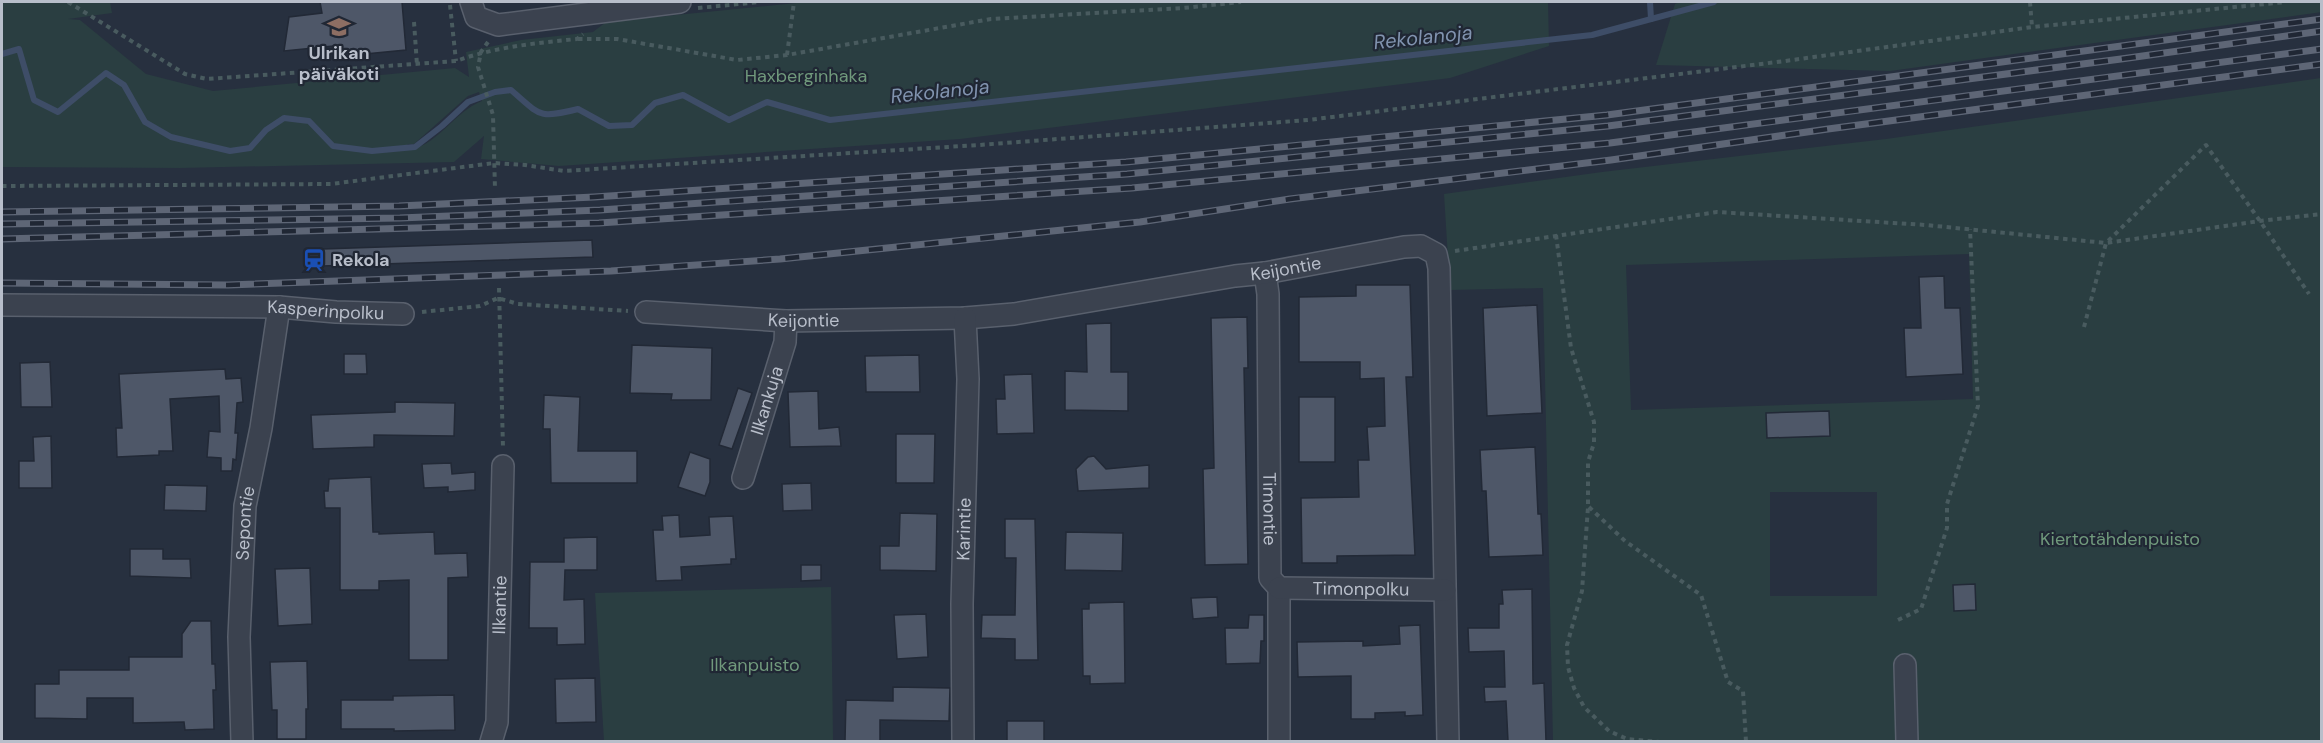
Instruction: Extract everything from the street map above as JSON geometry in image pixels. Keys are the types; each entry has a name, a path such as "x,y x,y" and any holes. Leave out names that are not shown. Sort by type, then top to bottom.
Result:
{"street":[{"path":"471,2 476,17 498,25 680,2"},
{"name":"Keijontie","path":"646,312 786,321 965,318 1014,314 1235,276 1265,273 1404,247 1420,246 1436,254"},
{"path":"1436,254 1439,268 1442,365 1448,741"},
{"name":"Timontie","path":"1265,273 1268,294 1270,578 1279,588 1279,741"},
{"name":"Kasperinpolku","path":"2,305 279,307 403,314"},
{"name":"Sepontie","path":"242,741 239,637 244,516 261,428 279,307"},
{"name":"Karintie","path":"963,741 962,604 968,379 965,318"},
{"name":"Ilkankuja","path":"743,478 785,342 786,321"},
{"name":"Ilkantie","path":"491,741 497,722 503,466"},
{"name":"Timonpolku","path":"1279,588 1445,590"},
{"path":"1905,665 1907,741"}],"path":[{"path":"68,2 185,74 207,79 456,61 449,2"},
{"path":"787,55 794,2"},
{"path":"577,39 617,39 736,60 787,55 991,20 1183,8 1241,2"},
{"path":"2030,2 2032,27"},
{"path":"2,186 331,184 494,163 564,171 979,145 1308,120 1762,64 2032,27 2286,2"},
{"path":"414,22 417,65"},
{"path":"481,52 479,75 493,115 495,189"},
{"path":"2084,327 2106,243 2206,145 2309,294"},
{"path":"1436,254 1717,212 1970,229 2106,243 2322,214"},
{"path":"1898,620 1921,609 1947,528 1947,504 1978,406 1970,229"},
{"path":"1557,235 1571,348 1594,422 1594,443 1588,462 1588,507 1582,591 1567,645 1568,667 1574,688 1584,707 1609,731 1627,739 1660,741"},
{"path":"499,288 503,466"},
{"path":"498,298 518,304 646,312"},
{"name":"Kasperinpolku","path":"403,314 480,306 498,298"},
{"path":"1588,507 1625,541 1701,595 1728,682 1743,691 1746,741"}],"green space":[{"name":"Haxberginhaka","path":"2,2 110,2 112,13 68,19 80,20 146,74 213,91 455,68 469,77 466,52 521,40 593,32 606,22 806,2 1548,2 1549,46 1450,78 960,139 559,166 481,159 484,136 454,162 180,168 2,167","holes":["479,92 482,101 462,113 435,138 414,149 403,150 408,144 414,144 468,96"]},
{"path":"1680,2 2321,2 2322,12 1890,71 1656,65 1675,4"},
{"name":"Kiertotähdenpuisto","path":"2321,78 2321,741 1553,741 1543,288 1450,290 1444,194 1602,172 1886,139","holes":["1969,254 1973,399 1631,410 1626,265","1770,492 1877,492 1877,596 1770,596"]},
{"name":"Ilkanpuisto","path":"831,587 833,741 604,741 595,593"}],"building":[{"path":"320,2 402,2 406,50 334,57 333,46 284,51 289,17 322,13"},
{"path":"592,240 593,257 322,266 322,249"},
{"path":"1944,276 1945,308 1960,308 1963,374 1906,377 1904,328 1921,328 1919,277"},
{"path":"1356,285 1410,285 1413,377 1406,377 1415,555 1337,556 1337,563 1302,563 1301,498 1359,497 1358,460 1369,460 1367,427 1385,426 1384,378 1360,379 1360,362 1299,362 1299,297 1356,296"},
{"path":"1537,305 1542,413 1487,416 1483,308"},
{"path":"1247,317 1248,368 1244,368 1248,564 1205,565 1203,469 1214,468 1211,318"},
{"path":"1111,323 1111,372 1128,372 1128,411 1065,410 1065,371 1087,372 1086,324"},
{"path":"632,345 712,348 711,400 671,400 672,394 630,393"},
{"path":"344,354 366,354 367,374 344,374"},
{"path":"919,355 920,392 866,392 865,356"},
{"path":"50,362 52,407 21,407 20,363"},
{"path":"225,369 226,379 241,378 243,402 237,403 235,433 238,433 236,460 233,459 232,471 221,471 221,458 207,457 209,431 220,432 219,396 170,399 173,451 159,451 159,455 117,457 116,428 122,428 119,374"},
{"path":"1032,374 1034,433 997,434 996,399 1005,399 1004,375"},
{"path":"738,388 752,393 732,449 719,445"},
{"path":"818,391 819,429 839,427 841,446 790,447 788,392"},
{"path":"544,395 580,397 578,451 637,451 637,483 551,483 550,429 543,429"},
{"path":"1299,397 1335,397 1335,462 1299,462"},
{"path":"395,402 455,403 454,436 374,435 374,447 313,449 311,415 395,412"},
{"path":"1829,411 1830,436 1767,438 1766,413"},
{"path":"896,434 935,434 934,483 896,483"},
{"path":"51,436 52,488 19,488 19,461 34,461 33,437"},
{"path":"1535,447 1538,514 1541,514 1543,555 1489,557 1486,491 1482,491 1480,450"},
{"path":"690,452 710,459 710,482 705,496 678,487"},
{"path":"1094,456 1106,469 1149,465 1149,488 1078,491 1076,469 1088,457"},
{"path":"451,463 452,474 475,472 475,490 448,492 448,487 424,488 422,464"},
{"path":"371,477 373,532 379,532 379,534 434,532 435,554 467,553 468,577 448,578 448,660 409,660 409,580 379,581 379,590 340,590 340,508 325,508 324,491 328,491 329,479"},
{"path":"811,483 812,510 783,511 782,484"},
{"path":"165,485 207,486 206,511 164,510"},
{"path":"900,513 937,514 936,571 880,570 880,546 899,546"},
{"path":"679,515 680,537 710,535 709,517 733,516 736,559 731,559 731,564 681,567 682,580 656,581 653,530 663,530 662,516"},
{"path":"1005,519 1035,519 1038,660 1015,660 1015,639 981,638 982,615 1015,615 1016,558 1005,558"},
{"path":"1066,532 1123,533 1122,571 1065,570"},
{"path":"597,537 597,570 565,570 564,600 584,599 585,644 557,645 557,628 529,628 530,562 564,562 564,538"},
{"path":"130,549 163,549 163,559 190,559 191,578 130,576"},
{"path":"801,565 821,565 821,580 801,581"},
{"path":"310,568 312,624 278,626 275,569"},
{"path":"1975,584 1976,610 1954,611 1953,585"},
{"path":"1532,589 1533,684 1544,683 1546,741 1508,741 1506,701 1485,702 1484,687 1505,687 1504,651 1469,652 1468,628 1499,628 1499,604 1503,604 1502,590"},
{"path":"1217,597 1218,617 1193,619 1191,598"},
{"path":"1124,602 1125,683 1090,684 1090,676 1083,676 1082,609 1089,609 1089,603"},
{"path":"926,614 928,657 897,659 894,615"},
{"path":"1249,615 1264,615 1264,641 1261,641 1260,663 1226,664 1225,628 1248,628"},
{"path":"191,621 211,621 212,664 215,664 216,690 213,690 214,729 185,730 184,722 133,723 133,698 87,698 87,719 35,718 35,684 59,684 59,670 129,670 129,657 182,657 182,634"},
{"path":"1420,625 1423,715 1405,716 1405,712 1375,713 1375,719 1351,719 1351,676 1298,677 1297,642 1363,641 1363,646 1400,644 1399,626"},
{"path":"307,661 306,739 277,739 277,710 272,710 270,662"},
{"path":"595,678 596,722 556,723 555,679"},
{"path":"893,687 950,688 949,721 880,720 880,741 845,741 846,700 893,701"},
{"path":"454,695 455,730 341,729 341,700 393,700 393,696"},
{"path":"1007,721 1044,721 1044,741 1007,741"}],"waterway":[{"path":"1650,2 1651,19"},
{"name":"Rekolanoja","path":"2,54 19,49 34,100 58,112 106,73 124,85 145,122 171,137 230,151 250,148 266,130 284,118 309,121 333,146 372,151 415,147 468,102 495,92 511,90 541,113 555,114 578,109 609,126 632,125 655,103 683,95 729,120 767,102 830,120 1592,35 1714,2"}],"railway":[{"path":"2,212 399,206 594,197 1126,162 1607,115 2322,19"},
{"path":"2,224 400,218 600,210 1127,174 1608,126 2322,31"},
{"path":"2,239 599,223 1132,188 1610,143 2322,49"},
{"path":"2,283 228,285 611,271 780,259 1140,222 1290,199 1611,160 2322,64"}],"place":[{"name":"Ulrikan päiväkoti","path":"339,27"},
{"name":"Rekola","path":"314,260"}]}
